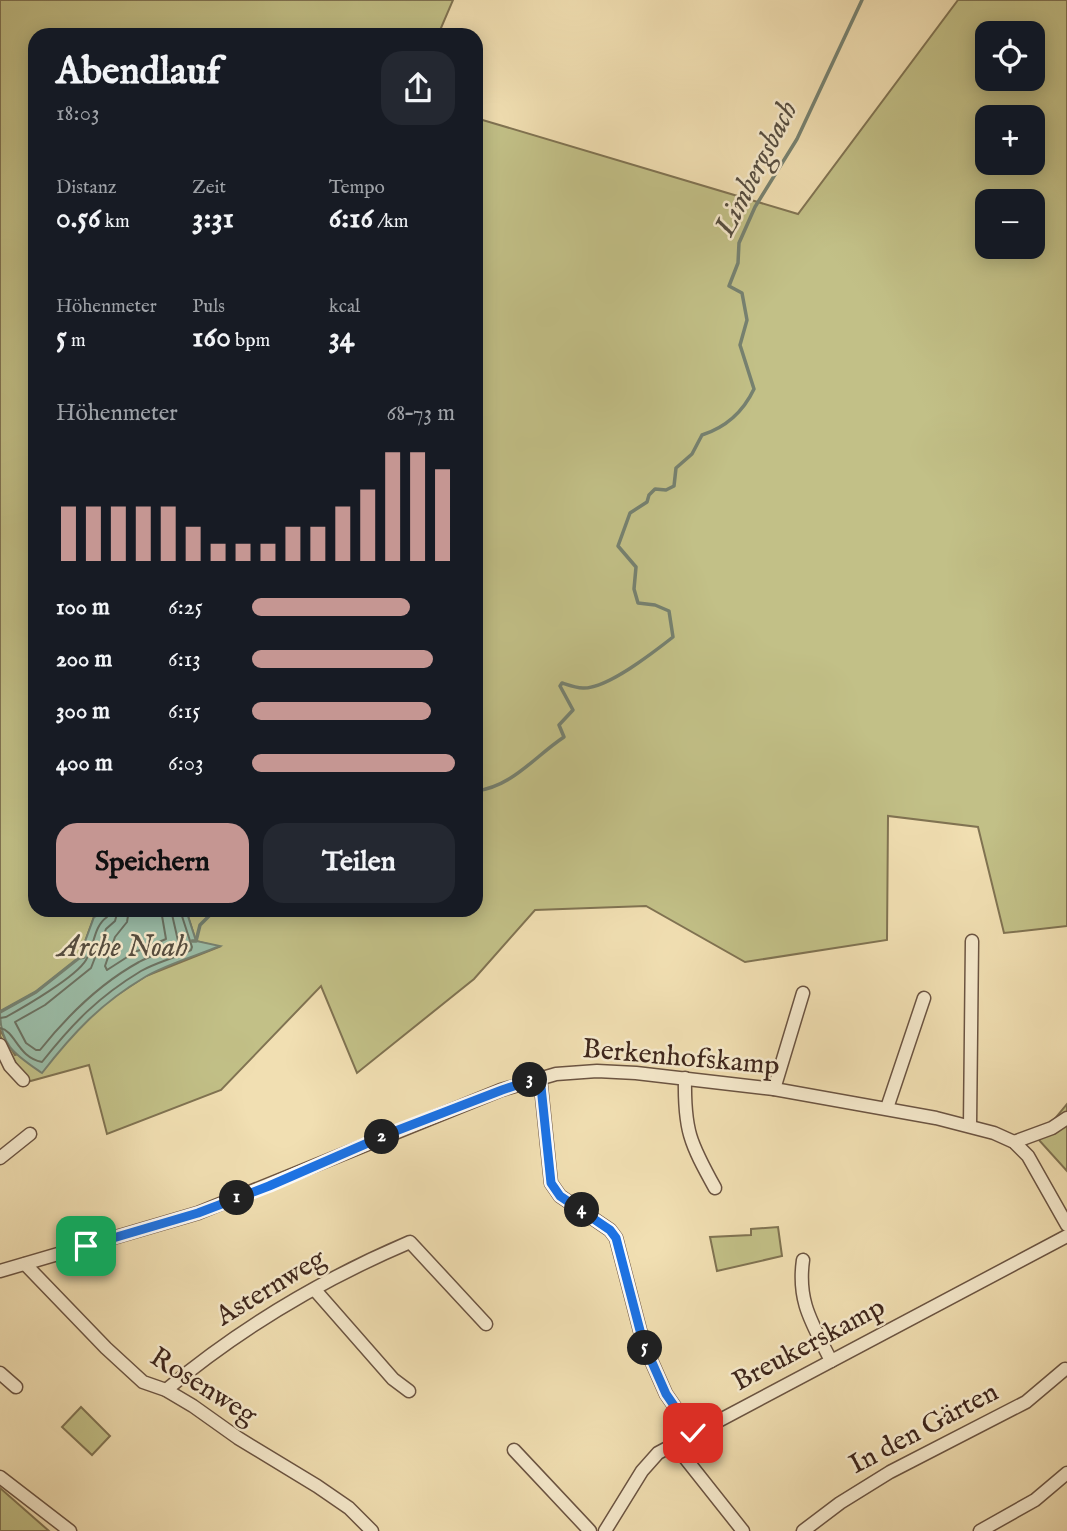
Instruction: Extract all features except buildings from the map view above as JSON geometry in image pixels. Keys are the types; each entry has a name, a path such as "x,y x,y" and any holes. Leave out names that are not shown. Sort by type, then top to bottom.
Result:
{"street":[{"path":"970,1126 972,941"},
{"path":"775,1089 803,993"},
{"path":"887,1108 924,998"},
{"path":"0,1045 10,1066 23,1080"},
{"name":"Berkenhofskamp","path":"0,1270 198,1213 269,1186 393,1132 540,1077 597,1071 775,1089 887,1108 994,1133 1014,1143 1028,1156 1067,1225"},
{"path":"540,1077 551,1183 560,1196 610,1230 616,1238 643,1342 666,1394 693,1433"},
{"path":"685,1078 684,1102 689,1137 715,1188"},
{"path":"1014,1143 1052,1128 1067,1118"},
{"path":"0,1158 30,1134"},
{"name":"Breukerskamp","path":"605,1531 642,1471 658,1453 1067,1236"},
{"name":"Asternweg","path":"166,1390 208,1355 247,1328 351,1269 410,1242 486,1324"},
{"path":"803,1260 801,1295 831,1361"},
{"name":"Rosenweg","path":"25,1264 106,1348 143,1382 166,1390 193,1406 238,1438 317,1486 349,1508 372,1531"},
{"path":"315,1290 393,1379 409,1391"},
{"name":"In den Gärten","path":"803,1531 878,1479 1026,1402 1065,1368"},
{"path":"0,1373 16,1387"},
{"path":"674,1444 743,1531"},
{"path":"514,1450 590,1531"},
{"path":"980,1531 1035,1500 1067,1473"},
{"path":"0,1477 71,1531"}],"shaded area":[{"path":"0,0 453,0 441,28 28,28 28,917 94,917 79,958 36,992 0,1012"},
{"path":"958,0 1067,0 1067,926 1004,933 978,827 888,816 887,940 745,962 646,906 535,910 474,979 357,1073 321,986 221,1090 107,1134 89,1065 27,1082 0,1036 0,1030 15,1055 71,1035 102,1005 146,976 219,947 196,941 188,917 483,917 483,120 798,214"},
{"path":"1067,1104 1067,1171 1038,1139"},
{"path":"778,1227 782,1256 717,1271 710,1237 751,1235 751,1229"},
{"path":"81,1407 110,1436 92,1455 62,1427"},
{"path":"0,1488 49,1531 0,1531"}],"water":[{"name":"Arche Noah","path":"94,917 188,917 196,941 220,946 163,968 129,987 89,1020 42,1073 11,1049 3,1033 0,1012 36,992 79,958"}],"waterway":[{"name":"Limbergsbach","path":"483,789 501,783 523,770 564,737 559,725 573,710 560,686 562,683 583,688 605,683 673,637 669,611 655,605 638,603 634,589 636,567 618,546 630,513 647,502 655,489 666,490 674,486 676,468 692,454 702,435 733,418 754,389 740,345 747,320 742,293 729,286 738,263 739,243 755,207 797,139 862,0"},
{"name":"Limbergsbach","path":"192,941 196,941 200,925 208,917"},
{"name":"Limbergsbach","path":"0,1012 36,992 79,958 84,957"}],"route":[{"path":"86,1246 198,1213 269,1186 393,1132 540,1077 551,1183 554,1190 610,1230 616,1238 643,1342 666,1394 693,1433"}]}
